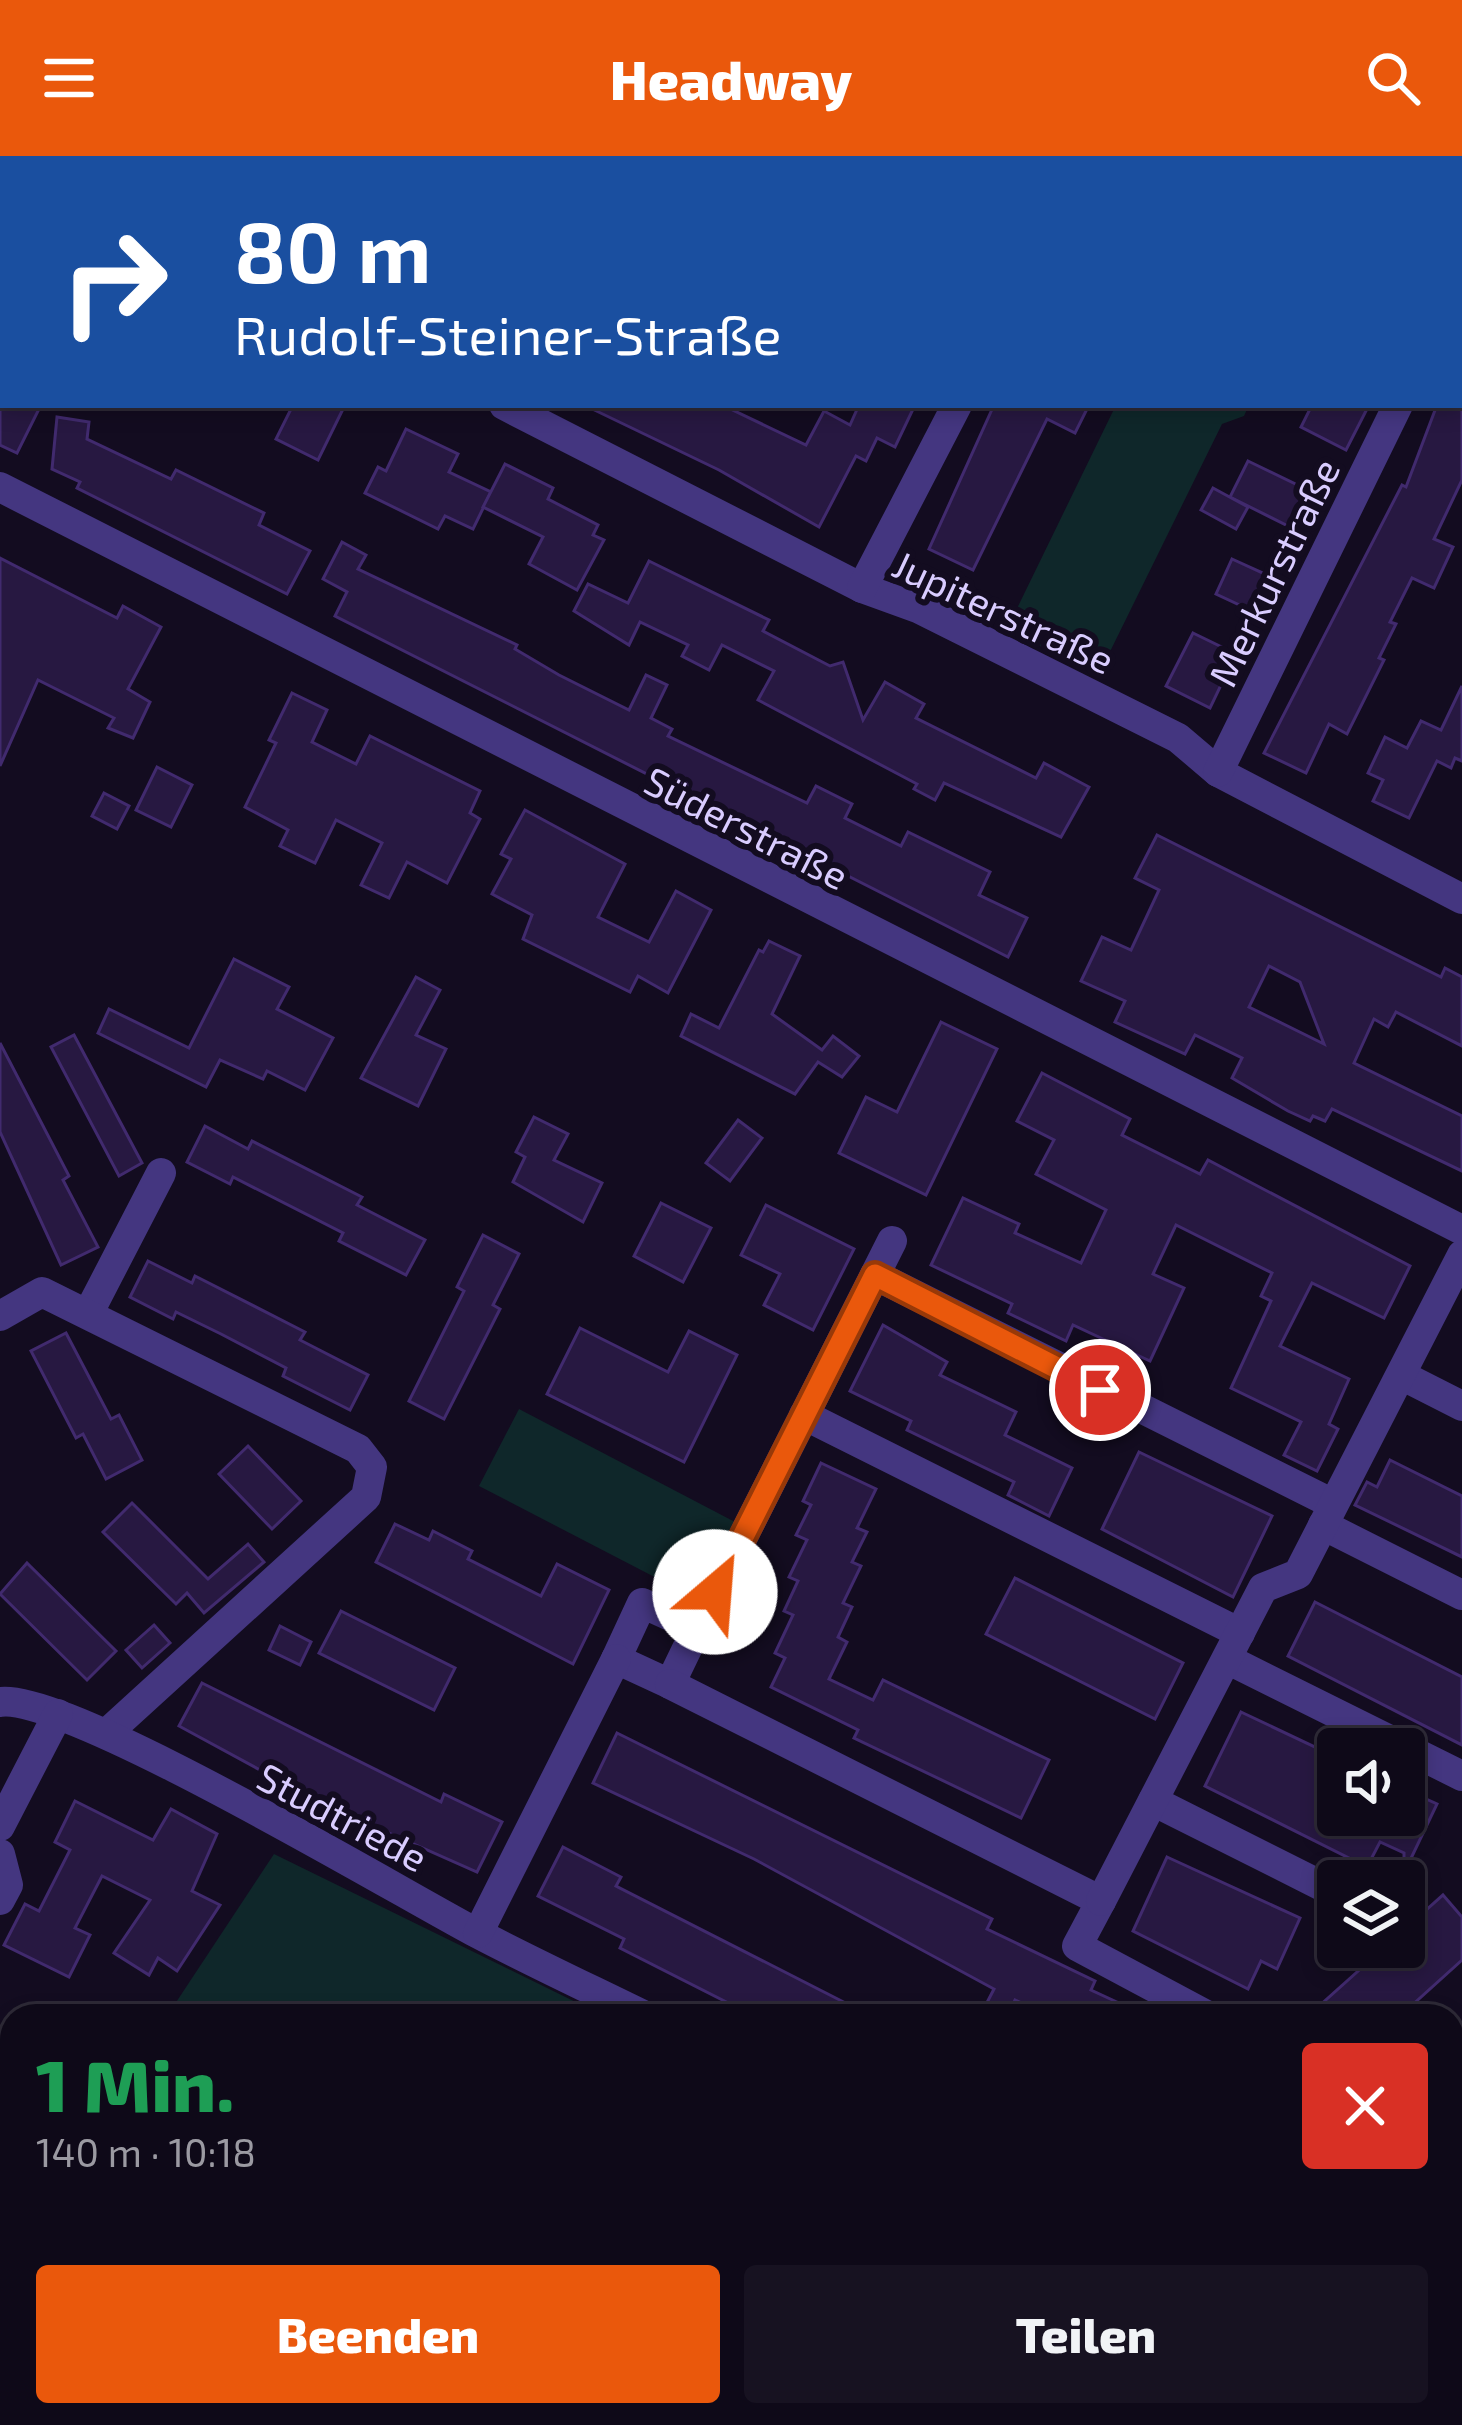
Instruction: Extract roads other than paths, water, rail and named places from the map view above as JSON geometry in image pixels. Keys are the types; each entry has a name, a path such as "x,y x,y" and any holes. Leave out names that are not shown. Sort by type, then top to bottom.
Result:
{"street":[{"name":"Jupiterstraße","path":"510,408 862,588 920,609 1178,737 1218,772 1462,899"},
{"path":"862,588 954,408"},
{"name":"Merkurstraße","path":"1218,772 1397,408"},
{"name":"Süderstraße","path":"0,487 1462,1230"},
{"path":"88,1314 161,1173"},
{"path":"670,1684 892,1240"},
{"path":"1186,2004 1077,1946 1263,1588 1298,1574 1462,1255"},
{"path":"875,1275 1328,1515 1462,1595"},
{"path":"0,1316 42,1292 358,1449 372,1467 366,1497 106,1733"},
{"path":"1401,1375 1462,1406"},
{"path":"804,1415 1233,1646 1462,1776"},
{"path":"478,1933 642,1603 697,1628"},
{"path":"616,1660 1101,1900"},
{"name":"Studtriede","path":"0,1702 21,1699 106,1733 478,1933 621,2004"},
{"path":"0,1826 58,1714"},
{"path":"1153,1801 1317,1883"},
{"path":"0,1855 8,1885 0,1900"}]}
